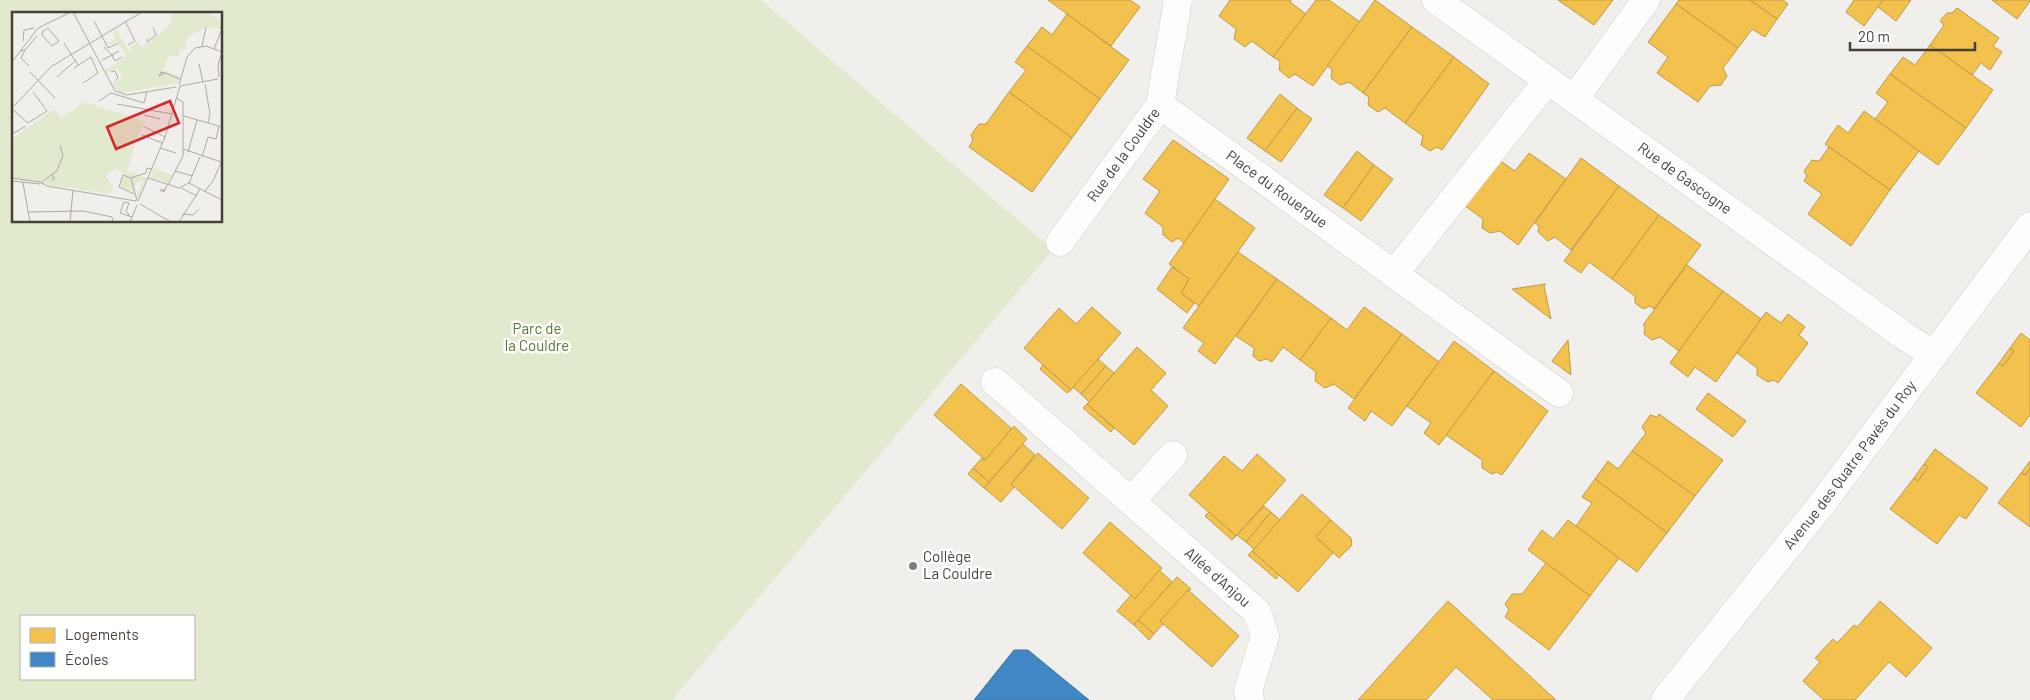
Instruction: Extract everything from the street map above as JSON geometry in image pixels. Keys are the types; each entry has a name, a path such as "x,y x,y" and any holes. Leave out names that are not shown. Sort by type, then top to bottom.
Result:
{"street":[{"name":"Rue de la Couldre","path":"1060,242 1160,105 1178,0"},
{"name":"Rue de Gascogne","path":"1436,0 1903,335 1934,355"},
{"path":"1575,98 1646,0"},
{"path":"1394,274 1548,80"},
{"name":"Place du Rouergue","path":"1160,105 1559,393"},
{"name":"Avenue des Quatre Pavés du Roy","path":"1665,700 1818,509 2030,226"},
{"name":"Allée d'Anjou","path":"995,382 1257,612 1265,636 1248,691 1250,700"},
{"path":"1131,501 1173,455"}],"green space":[{"name":"Parc de la Couldre","path":"0,0 761,0 1053,250 672,700 0,700"}],"building: Logements":[{"path":"1048,0 1130,0 1140,7 1111,46"},
{"path":"1230,0 1291,0 1290,2 1306,14 1273,57 1252,41 1245,47 1234,39 1236,29 1219,16"},
{"path":"1316,0 1329,0 1360,22 1313,86 1295,74 1289,78 1279,70 1280,61 1273,57"},
{"path":"1375,0 1412,27 1363,93 1349,82 1340,85 1331,78 1332,69 1327,66"},
{"path":"1558,0 1613,0 1594,25"},
{"path":"1679,0 1750,0 1777,19 1765,37 1752,29 1738,48 1676,4"},
{"path":"1750,0 1783,0 1788,4 1777,19"},
{"path":"1854,0 1883,0 1864,26 1846,12"},
{"path":"1883,0 1911,0 1896,21 1878,7"},
{"path":"1992,0 2030,0 2030,1 2017,19"},
{"path":"1676,4 1738,48 1723,68 1727,76 1721,85 1710,86 1698,102 1657,73 1668,57 1648,42"},
{"path":"1957,8 1999,38 1993,46 2002,52 1990,70 1981,63 1972,75 1930,45 1944,25 1940,21 1947,13 1952,13"},
{"path":"1067,14 1129,60 1100,99 1027,46 1042,27 1052,35"},
{"path":"1412,27 1454,57 1405,123 1385,108 1378,112 1368,105 1369,97 1363,93"},
{"path":"1930,45 1993,90 1966,128 1890,74 1903,57 1915,65"},
{"path":"1027,46 1100,99 1072,138 1009,92 1026,70 1015,62"},
{"path":"1454,57 1489,84 1442,150 1437,147 1430,151 1421,145 1423,136 1405,123"},
{"path":"1890,74 1966,128 1938,165 1875,119 1888,102 1876,93"},
{"path":"1009,92 1072,138 1032,192 969,147 973,140 971,135 979,124 986,124"},
{"path":"1280,94 1297,108 1265,151 1247,138"},
{"path":"1297,108 1312,119 1281,162 1265,151"},
{"path":"1864,111 1919,151 1890,190 1825,144 1838,125 1848,133"},
{"path":"1173,140 1229,179 1184,243 1178,238 1172,242 1163,235 1163,227 1145,213 1160,191 1143,179"},
{"path":"1829,147 1890,190 1851,246 1808,214 1822,194 1804,181 1807,176 1804,171 1812,160 1819,161"},
{"path":"1357,151 1374,165 1343,208 1324,195"},
{"path":"1529,153 1566,179 1518,245 1500,231 1490,233 1482,228 1483,219 1464,205 1499,160 1515,171"},
{"path":"1581,158 1619,186 1571,250 1555,237 1548,241 1538,232 1539,226 1535,223"},
{"path":"1374,165 1393,179 1361,221 1343,208"},
{"path":"1619,186 1659,215 1612,279 1589,262 1581,273 1564,261"},
{"path":"1215,199 1255,228 1199,306 1181,293 1189,279 1169,264"},
{"path":"1659,215 1701,245 1654,309 1650,306 1643,309 1635,303 1635,296 1612,279"},
{"path":"1238,252 1277,279 1215,364 1198,351 1204,343 1183,328"},
{"path":"1687,265 1723,291 1679,351 1660,337 1652,340 1644,334 1645,326 1643,325"},
{"path":"1172,267 1189,279 1181,293 1194,303 1187,313 1157,289"},
{"path":"1277,279 1331,318 1300,360 1283,347 1272,362 1267,359 1259,361 1253,356 1254,348 1236,336"},
{"path":"1546,284 1544,286 1551,319 1512,289"},
{"path":"1723,291 1761,319 1716,382 1695,367 1688,377 1670,363"},
{"path":"1092,307 1121,333 1071,390 1024,348 1059,308 1076,324"},
{"path":"1364,307 1402,334 1354,399 1334,384 1325,388 1315,381 1316,372 1300,360 1331,318 1347,330"},
{"path":"1766,312 1781,323 1788,314 1805,327 1799,335 1808,343 1778,383 1774,380 1768,382 1757,375 1757,368 1737,353"},
{"path":"2021,333 2030,340 2030,415 2021,427 1976,393 1999,363 2003,366 2014,351 2010,348"},
{"path":"1402,334 1439,362 1392,426 1371,411 1365,421 1348,408"},
{"path":"1568,340 1571,375 1552,361"},
{"path":"1454,341 1494,371 1439,445 1424,433 1431,423 1407,406"},
{"path":"1137,347 1166,373 1151,390 1168,406 1134,445 1087,404"},
{"path":"2010,348 2014,351 2003,366 1999,363"},
{"path":"1098,359 1106,366 1081,394 1073,387"},
{"path":"1043,365 1071,390 1067,393 1040,369"},
{"path":"1106,366 1114,373 1089,402 1081,394"},
{"path":"1494,371 1548,411 1502,475 1497,472 1492,474 1482,468 1482,460 1446,435"},
{"path":"961,384 1012,429 985,460 934,415"},
{"path":"1708,393 1746,421 1733,437 1696,409"},
{"path":"1087,404 1114,428 1111,432 1083,408"},
{"path":"1659,414 1723,460 1695,496 1632,451 1646,433 1642,427 1650,415 1657,417"},
{"path":"1014,426 1027,439 989,482 973,468 982,458 985,460"},
{"path":"1023,444 1035,455 1011,484 1014,487 1001,502 984,488"},
{"path":"1935,449 1988,488 1966,519 1959,515 1937,544 1890,509 1914,478 1918,481 1928,467 1924,464"},
{"path":"1632,451 1695,496 1667,533 1595,479 1608,461 1618,469"},
{"path":"1038,453 1089,498 1062,529 1011,484"},
{"path":"1257,454 1286,480 1236,536 1189,495 1224,456 1242,471"},
{"path":"2030,461 2030,469 2025,475 2021,473"},
{"path":"1924,464 1928,467 1918,481 1914,478"},
{"path":"973,468 989,482 984,488 968,474"},
{"path":"2030,469 2030,527 1998,503 2021,473 2025,475"},
{"path":"1595,479 1667,533 1637,572 1576,526 1592,503 1582,497"},
{"path":"1302,494 1331,520 1316,537 1333,553 1298,592 1252,551"},
{"path":"1264,506 1271,512 1246,542 1237,535"},
{"path":"1209,512 1236,536 1232,540 1205,516"},
{"path":"1271,512 1280,520 1254,549 1246,542"},
{"path":"1331,520 1351,538 1352,545 1339,558 1316,537"},
{"path":"1568,520 1619,558 1590,596 1528,550 1542,530 1553,539"},
{"path":"1110,522 1162,568 1135,599 1083,553"},
{"path":"1252,551 1279,575 1276,579 1248,555"},
{"path":"1546,563 1590,596 1549,650 1505,617 1509,610 1505,604 1512,594 1522,594"},
{"path":"1159,570 1172,582 1134,625 1117,611 1131,595 1135,599"},
{"path":"1177,577 1191,589 1160,621 1163,624 1154,634 1138,620"},
{"path":"1188,590 1239,636 1212,667 1160,621"},
{"path":"1448,601 1556,700 1493,700 1456,667 1426,700 1358,700"},
{"path":"1880,601 1932,648 1906,677 1889,662 1855,700 1824,700 1803,681 1820,662 1815,658 1833,639 1837,643 1854,625 1857,627"},
{"path":"1138,620 1154,634 1149,640 1134,625"}],"building: Écoles":[{"path":"1014,650 1028,650 1089,700 974,700"}],"place":[{"name":"Collège La Couldre","path":"913,566"}]}
